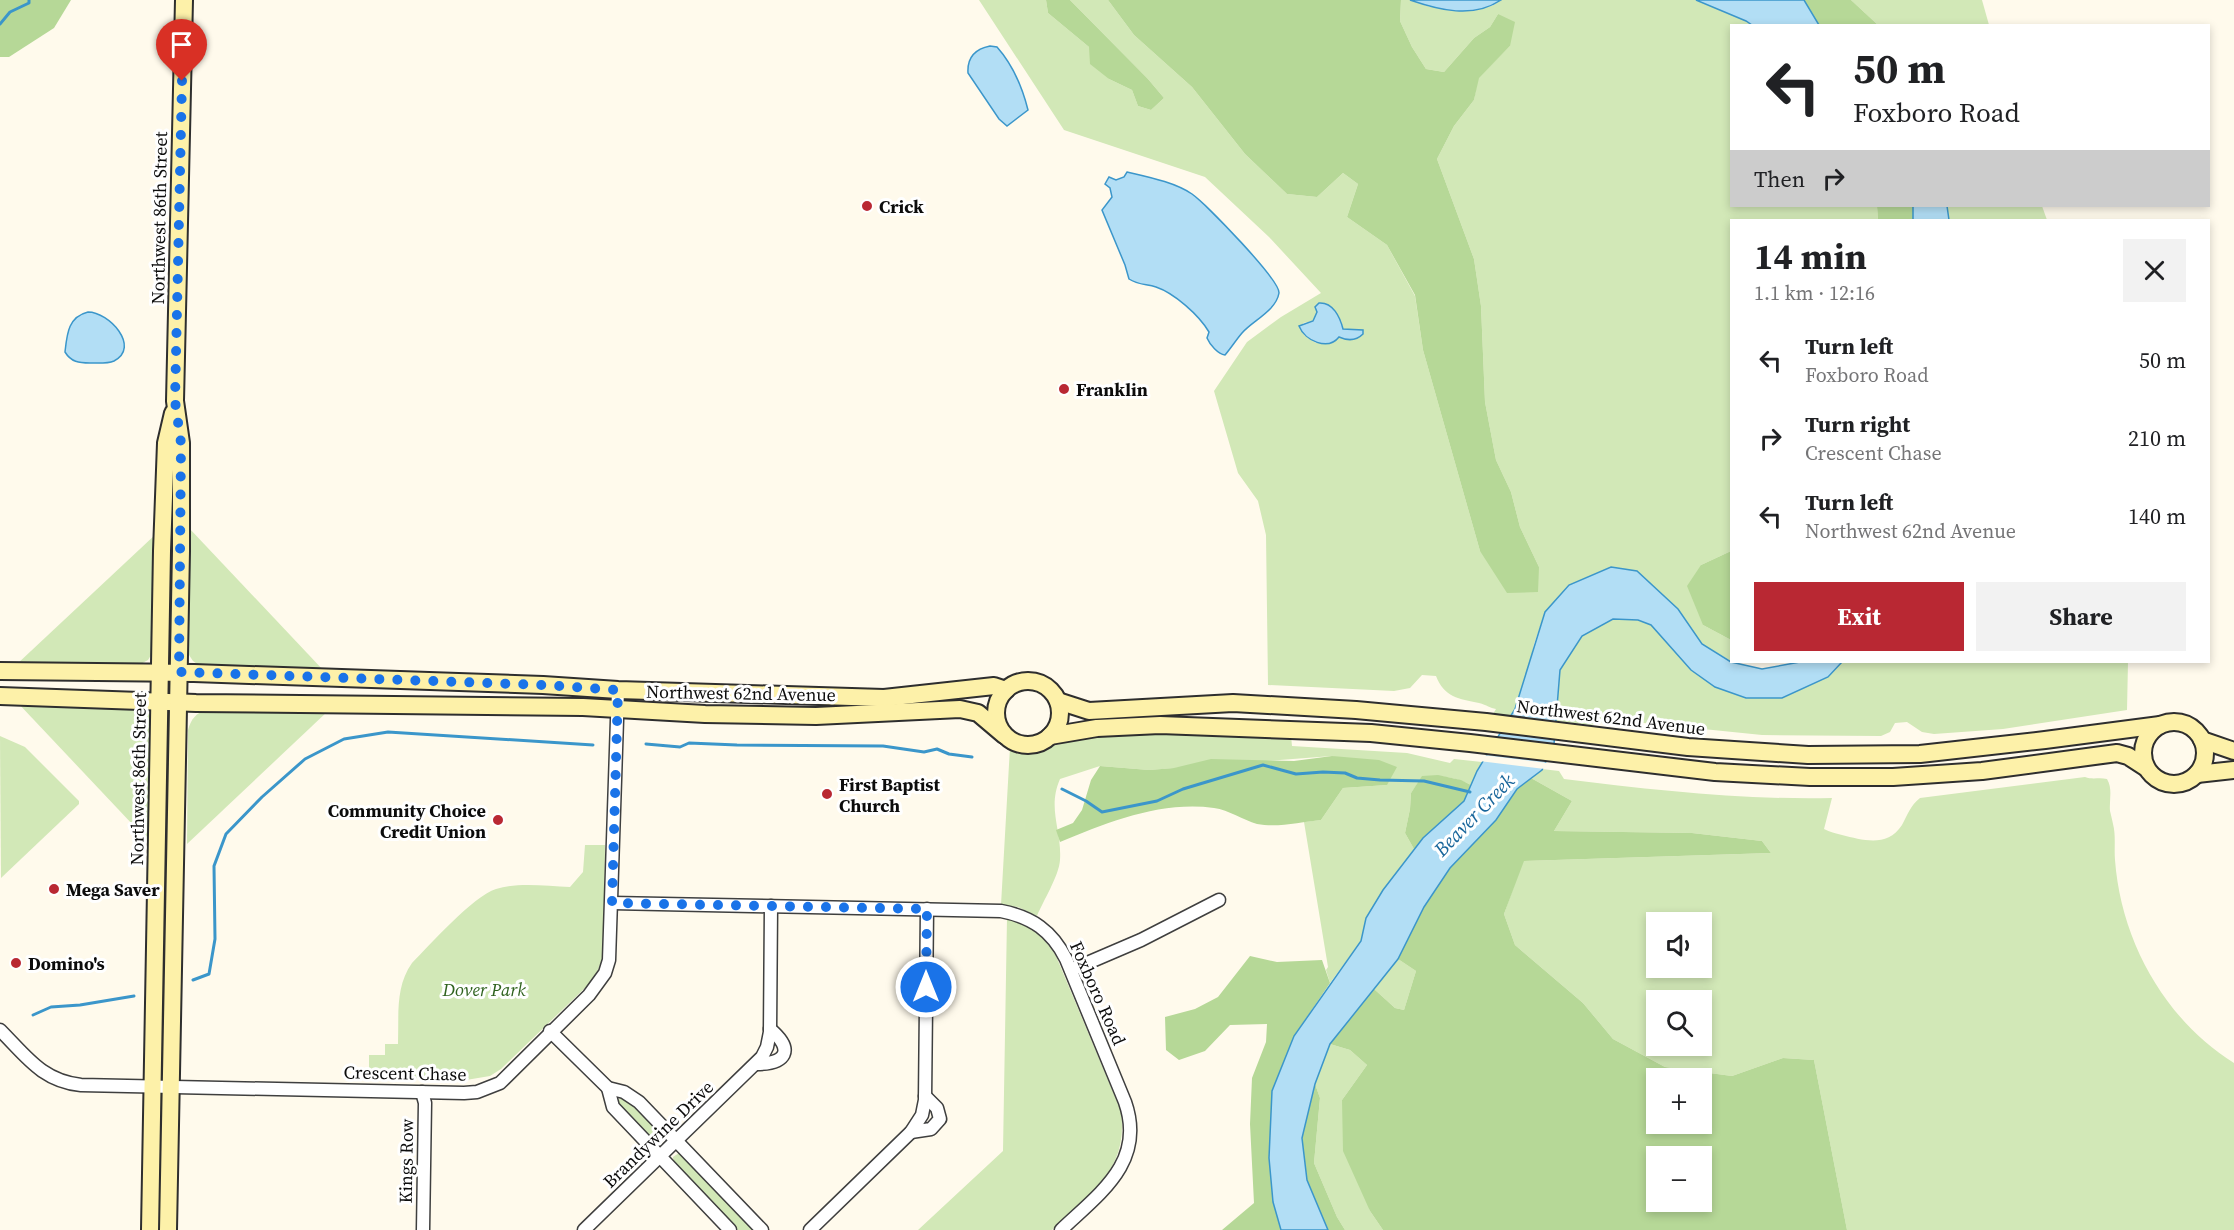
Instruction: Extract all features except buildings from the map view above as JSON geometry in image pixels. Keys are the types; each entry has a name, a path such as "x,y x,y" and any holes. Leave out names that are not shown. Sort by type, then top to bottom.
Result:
{"street":[{"name":"Northwest 86th Street","path":"168,1230 181,454 175,401 184,0"},
{"name":"Northwest 86th Street","path":"150,1230 159,672 166,443 175,401"},
{"name":"Northwest 62nd Avenue","path":"0,671 179,672 543,685 618,690 884,698 994,686 1006,690"},
{"path":"1029,681 1041,684 1052,691 1058,701 1060,714 1058,726 1040,743 1027,745 1015,743 1004,735 998,725 996,712 998,700 1016,683 1029,681"},
{"name":"Crescent Chase","path":"0,1030 33,1064 55,1080 81,1085 477,1092 500,1083 550,1031 589,995 605,973 611,945 618,690"},
{"name":"Northwest 62nd Avenue","path":"0,696 159,702 617,709 705,714 816,716 960,709 978,713 1004,735"},
{"name":"Northwest 62nd Avenue","path":"1058,701 1089,711 1233,703 1356,710 1486,722 1688,747 1808,755 1920,754 2160,725"},
{"path":"1050,736 1097,729 1160,725 1371,733 1470,742 1715,772 1810,777 1893,777 1982,771 2117,753 2128,756 2145,767 2158,780 2175,784 2187,782 2197,774 2203,764 2205,752 2202,740 2195,730 2184,724 2172,722 2160,725 2150,732 2144,743 2142,755 2145,767"},
{"path":"2202,740 2234,751"},
{"path":"2197,774 2234,770"},
{"path":"1071,970 1141,940 1219,900"},
{"name":"Foxboro Road","path":"612,903 1001,911 1028,918 1050,934 1059,945 1125,1102 1131,1124 1131,1139 1124,1164 1062,1230"},
{"name":"Brandywine Drive","path":"584,1230 756,1064 767,1047 770,1029 771,906"},
{"path":"810,1230 911,1132 922,1114 925,1096 927,909"},
{"name":"Brandywine Drive","path":"756,1064 776,1063 782,1059 784,1044 770,1029"},
{"path":"550,1031 608,1088 630,1095 762,1230"},
{"path":"608,1088 613,1107 730,1230"},
{"name":"Kings Row","path":"422,1092 425,1103 423,1230"},
{"path":"911,1132 931,1129 940,1119 937,1108 925,1096"}],"green space":[{"path":"0,0 71,0 54,28 9,57 0,57"},
{"path":"979,0 1046,0 1048,13 1089,47 1109,79 1132,90 1138,106 1151,110 1164,98 1070,0 1108,0 1134,35 1192,87 1245,154 1287,194 1317,197 1343,173 1358,184 1347,217 1387,245 1415,296 1423,350 1480,551 1539,567 1520,527 1511,492 1496,460 1485,402 1481,306 1474,259 1437,159 1454,126 1474,100 1478,78 1510,46 1498,14 1490,27 1474,38 1444,72 1426,69 1412,47 1400,21 1401,0 1410,0 1430,7 1492,6 1501,0 1696,0 1750,24 1730,24 1730,207 1877,207 1878,219 1730,219 1730,551 1701,565 1703,625 1730,639 1730,660 1702,644 1678,609 1637,571 1611,567 1545,612 1534,644 1528,672 1515,709 1510,716 1493,714 1496,709 1453,696 1443,689 1436,676 1422,675 1410,688 1394,691 1268,685 1266,535 1258,501 1238,473 1214,391 1247,342 1281,317 1321,293 1269,237 1205,177 1064,130","holes":["1317,312 1341,320 1343,329 1358,329 1316,343 1304,335 1303,323 1313,321"]},
{"path":"1046,0 1070,0 1164,98 1151,110 1138,106 1132,90 1109,79 1090,64 1089,47 1048,13"},
{"path":"1108,0 1401,0 1400,21 1412,47 1426,69 1444,72 1474,38 1490,27 1498,14 1515,22 1510,46 1479,78 1474,100 1454,126 1437,159 1474,259 1481,306 1485,402 1496,460 1511,492 1520,527 1539,567 1538,592 1507,593 1480,551 1423,350 1415,295 1387,245 1347,217 1358,184 1343,173 1317,197 1287,194 1245,154 1192,87 1134,35"},
{"path":"1804,0 1851,0 1877,24 1818,24"},
{"path":"1851,0 1982,0 1989,24 1877,24"},
{"path":"1877,207 1913,207 1913,219 1878,219"},
{"path":"1947,207 2042,207 2047,219 1949,219"},
{"path":"189,528 324,671 200,666 193,661 187,652"},
{"path":"156,534 153,652 148,660 137,666 16,665"},
{"path":"1730,551 1730,639 1703,625 1687,586 1701,565"},
{"path":"1613,619 1638,620 1651,625 1691,670 1715,687 1828,677 1841,663 2128,663 2127,710 2003,729 1934,734 1922,732 1907,722 1895,723 1890,732 1881,736 1762,735 1605,719 1603,722 1590,725 1556,721 1560,670 1582,636"},
{"path":"17,702 140,707 147,711 153,720 151,844"},
{"path":"207,709 328,711 187,844 188,730 194,717"},
{"path":"1123,733 1291,736 1292,746 1407,753 1450,763 1454,759 1482,762 1471,785 1447,777 1422,777 1411,793 1405,833 1414,849 1366,918 1361,941 1330,983 1326,970 1328,967 1304,822 1321,820 1343,788 1387,785 1332,756 1149,770 1100,766 1060,779 1055,800 1060,849 1059,866 1037,916 1018,907 1001,905 1010,747 1037,749"},
{"path":"0,736 25,747 79,801 79,804 1,878"},
{"path":"1332,756 1379,760 1397,767 1387,785 1343,788 1321,820 1265,825 1220,809 1194,807 1154,810 1097,827 1060,842 1056,830 1073,823 1082,810 1091,780 1100,766 1149,770 1174,768 1211,759 1294,761"},
{"path":"1542,769 1559,771 1564,779 1664,790 1732,796 1832,798 1824,829 1850,837 1882,840 1896,832 1911,807 1920,798 2085,777 2107,779 2119,890 2126,920 2137,948 2151,976 2187,1025 2234,1063 2234,1230 1847,1230 1814,1060 1783,1058 1732,1076 1712,1073 1712,1068 1665,1067 1613,1039 1583,1003 1515,945 1504,914 1523,861 1771,853 1762,841 1692,833 1554,831 1572,801 1531,778"},
{"path":"1438,775 1461,780 1471,785 1464,801 1414,849 1405,833 1411,793 1422,776"},
{"path":"1531,778 1572,801 1554,831 1692,833 1762,841 1771,853 1524,861 1504,914 1515,945 1583,1003 1613,1039 1665,1067 1672,1068 1646,1068 1646,1134 1712,1134 1712,1073 1732,1076 1783,1058 1814,1060 1847,1230 1383,1230 1370,1211 1343,1151 1342,1100 1367,1065 1350,1050 1330,1044 1374,989 1395,1008 1404,1010 1416,971 1398,959 1424,907 1450,868 1496,820 1517,789"},
{"name":"Dover Park","path":"585,845 605,845 602,960 589,984 501,1069 490,1076 466,1080 369,1077 369,1055 385,1055 385,1044 398,1044 400,992 412,963 452,922 487,893 513,886 570,887 583,872"},
{"path":"1007,918 1036,932 1056,956 1121,1111 1122,1132 1119,1150 1104,1179 1052,1230 918,1230 1003,1151"},
{"path":"1250,956 1277,962 1322,960 1330,983 1294,1036 1272,1091 1273,1202 1281,1230 1222,1230 1254,1203 1250,1124 1252,1078 1266,1042 1267,1024 1230,1025 1205,1051 1179,1060 1166,1050 1165,1017 1195,1009 1218,997"},
{"path":"1398,959 1416,971 1404,1010 1395,1008 1374,989"},
{"path":"1330,1044 1350,1050 1367,1065 1342,1100 1370,1211 1383,1230 1345,1230 1337,1217 1314,1163 1320,1098 1315,1084"},
{"path":"1315,1084 1320,1098 1314,1163 1337,1217 1345,1230 1328,1230 1307,1180 1302,1138"},
{"path":"625,1096 662,1133 659,1141 653,1141 619,1107 618,1100"},
{"path":"679,1153 757,1230 738,1230 674,1164 673,1157"}],"water":[{"path":"1410,0 1501,0 1479,9 1456,11"},
{"path":"1696,0 1804,0 1818,24 1750,24"},
{"path":"990,46 997,47 1012,69 1020,84 1028,110 1007,126 999,119 968,73 969,62 973,55 980,49"},
{"path":"1127,172 1169,183 1192,194 1241,242 1276,285 1279,293 1273,305 1242,333 1225,355 1212,346 1207,338 1209,332 1205,325 1178,299 1156,287 1129,279 1102,210 1112,197 1110,188 1105,184 1109,177 1116,180 1124,177"},
{"path":"1913,207 1947,207 1949,219 1913,219"},
{"path":"1319,303 1332,308 1338,315 1343,329 1363,330 1363,334 1352,340 1339,337 1323,344 1311,340 1299,326 1313,321 1317,312 1315,307"},
{"path":"88,312 105,318 119,331 124,347 121,355 114,361 108,363 79,362 70,358 65,352 72,322 81,314"},
{"name":"Beaver Creek","path":"1611,567 1637,571 1678,609 1702,644 1730,663 1762,669 1795,663 1841,663 1828,677 1782,698 1746,698 1715,687 1691,670 1651,625 1638,620 1613,619 1582,636 1560,670 1554,744 1542,770 1517,789 1496,820 1450,868 1424,907 1398,959 1330,1044 1315,1084 1302,1138 1307,1180 1328,1230 1281,1230 1273,1202 1269,1158 1272,1091 1294,1036 1361,941 1366,918 1383,890 1423,838 1464,801 1477,771 1515,709 1545,612 1569,585"}],"pier":[{"path":"1483,755 1548,763 1545,769 1479,761"}],"waterway":[{"path":"0,24 10,12 29,3 29,0"},
{"path":"193,980 209,974 215,939 214,866 226,834 262,797 305,759 344,739 388,732 593,745"},
{"path":"646,744 680,747 689,743 883,746 924,752 937,749 949,754 972,757"},
{"name":"Beaver Creek","path":"1062,789 1102,812 1157,801 1183,789 1263,765 1296,774 1345,773 1357,778 1424,781 1470,792"},
{"path":"33,1015 51,1007 80,1005 134,996"}],"place":[{"name":"Crick","path":"867,206"},
{"name":"Franklin","path":"1064,389"},
{"name":"First Baptist Church","path":"827,794"},
{"name":"Community Choice Credit Union","path":"498,820"},
{"name":"Mega Saver","path":"54,889"},
{"name":"Domino's","path":"16,963"}],"route":[{"path":"182,81 175,401 181,443 179,672 543,685 618,690 612,903 927,909 926,987"}]}
